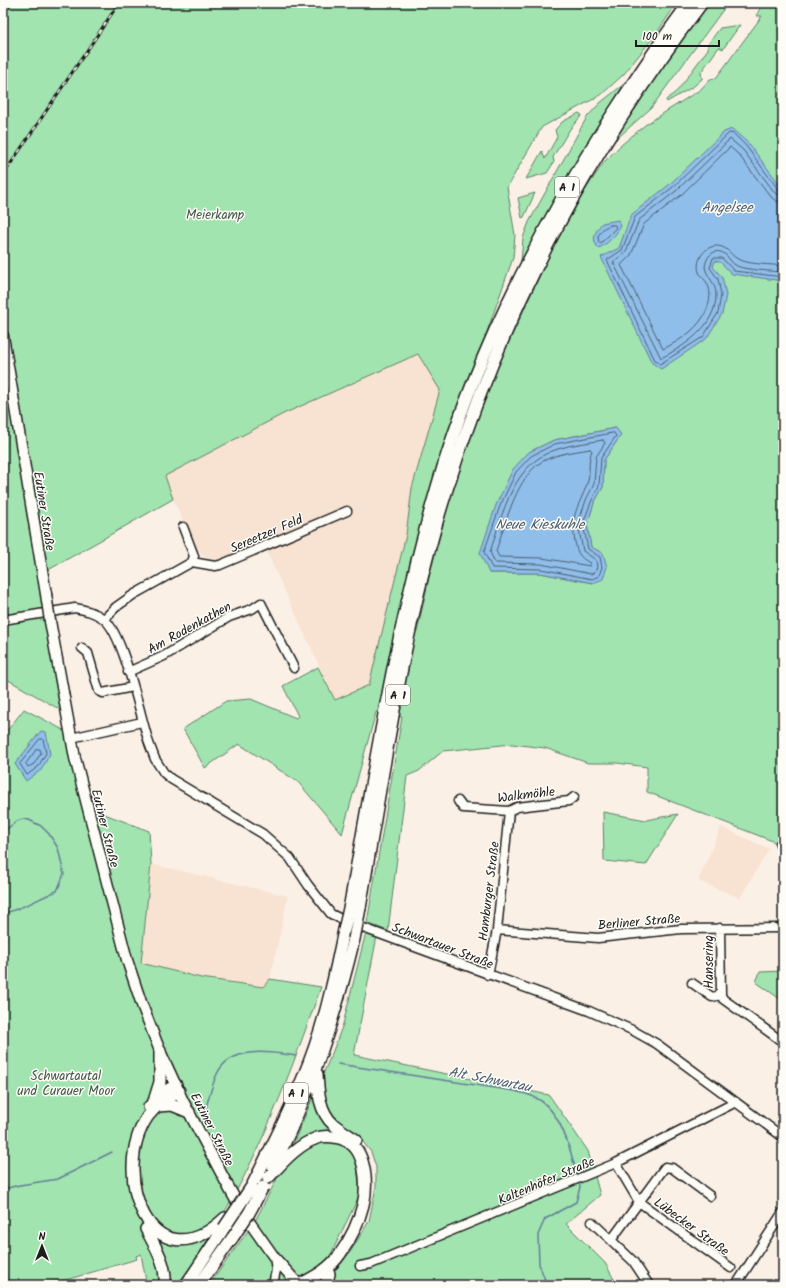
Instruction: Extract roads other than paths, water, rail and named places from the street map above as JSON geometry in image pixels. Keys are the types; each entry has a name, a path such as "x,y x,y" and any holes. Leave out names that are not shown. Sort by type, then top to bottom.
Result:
{"highway":[{"name":"A 1","path":"442,487 453,435 479,366 532,252 577,171 650,54 689,3"},
{"name":"A 1","path":"186,1285 225,1223 257,1184 292,1130 317,1067 341,994 354,939 355,906 438,500 488,371 539,261 579,185 609,138 702,3"},
{"name":"A 1","path":"199,1285 249,1213 262,1166 282,1126 315,1045 331,991 344,930 355,906"},
{"path":"160,1051 160,1082 156,1102 140,1135 133,1163 134,1183 138,1203 149,1227 155,1235 166,1242 185,1244 202,1238 225,1223"},
{"path":"314,1285 329,1274 353,1240 363,1222 368,1203 370,1178 368,1160 363,1149 356,1140 332,1123 325,1111 318,1094 317,1067"},
{"path":"165,1285 164,1270 160,1258 138,1213 130,1181 130,1161 136,1134 144,1116 156,1102 178,1088"},
{"path":"156,1102 172,1105 189,1112"},
{"path":"257,1184 301,1147 318,1137 343,1139 352,1144 359,1151 363,1161 365,1178 364,1203 358,1220 340,1255 321,1273 299,1285"},
{"path":"326,1285 329,1274"}],"main road":[{"name":"Eutiner Straße","path":"3,336 71,738 127,960 160,1051 189,1112 244,1213 274,1257 299,1285"}],"street":[{"name":"Sereetzer Feld","path":"192,562 215,566 220,565 347,511"},
{"path":"104,619 116,607 134,595 192,562 194,556 183,527"},
{"name":"Am Rodenkathen","path":"128,672 164,656 229,617 261,603 294,668"},
{"name":"Schwartauer Straße","path":"3,620 75,608 92,612 104,619 117,637 133,687 142,722 155,759 164,773 180,785 263,834 275,844 290,858 308,885 331,914 347,922 589,1011 632,1030 657,1044 783,1137"},
{"path":"82,648 88,653 99,691 103,693 133,687"},
{"path":"71,738 142,722"},
{"name":"Walkmöhle","path":"458,801 462,808 509,811 517,807 569,801 574,798"},
{"name":"Hamburger Straße","path":"488,974 497,930 509,811"},
{"name":"Hansering","path":"720,928 721,995 723,999 783,1042"},
{"name":"Berliner Straße","path":"497,930 598,938 681,929 783,928"},
{"name":"Hansering","path":"692,983 712,997 721,995"},
{"name":"Kaltenhöfer Straße","path":"360,1266 378,1261 616,1163 736,1102"},
{"name":"Lübecker Straße","path":"616,1163 640,1202 731,1268"},
{"name":"Lübecker Straße","path":"640,1202 666,1166 672,1168 710,1196"},
{"path":"612,1240 640,1202"},
{"path":"736,1285 783,1212"},
{"path":"592,1222 633,1261 649,1285"},
{"path":"273,1285 276,1270 274,1257"}],"water":[{"name":"Angelsee","path":"732,129 749,144 783,189 783,281 732,274 720,262 715,261 713,267 722,277 726,295 722,314 706,339 661,369 652,363 601,257 619,248 631,215 670,184 724,132"},
{"path":"618,220 621,226 617,232 608,242 598,248 594,238 602,223"},
{"name":"Neue Kieskuhle","path":"616,428 621,435 604,460 603,487 594,503 587,525 591,547 603,553 607,567 603,579 593,583 540,573 489,573 480,553 496,505 513,469 529,452 554,440"},
{"path":"41,731 46,732 50,754 41,770 26,781 15,764"}],"waterway":[{"name":"Alt Schwartau","path":"3,832 17,821 23,819 29,820 41,826 49,834 58,848 64,874 57,891 23,907 3,913"},
{"name":"Alt Schwartau","path":"205,1110 217,1074 223,1065 231,1058 263,1052 296,1056"},
{"name":"Alt Schwartau","path":"338,1064 515,1091 534,1097 545,1104 552,1112 564,1132 577,1176"},
{"name":"Alt Schwartau","path":"3,1189 58,1179 112,1152"},
{"name":"Alt Schwartau","path":"547,1285 539,1264 538,1235 545,1219 576,1202 580,1187 579,1181"}],"railway":[{"path":"3,175 119,3"}],"park label":[{"name":"Meierkamp","path":"215,214"},
{"name":"Schwartautal und Curauer Moor","path":"66,1082"}]}
